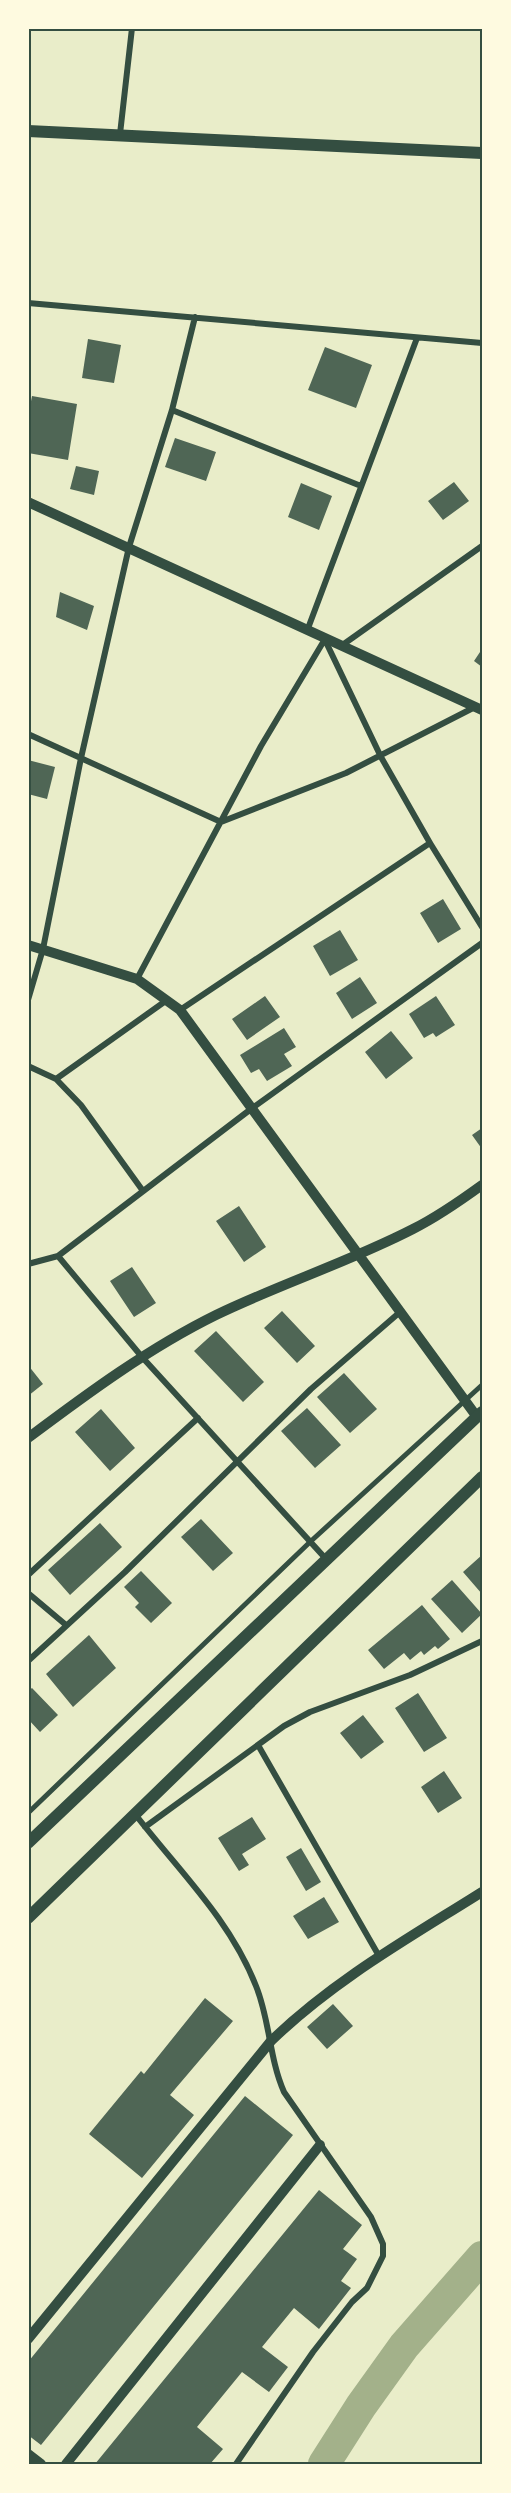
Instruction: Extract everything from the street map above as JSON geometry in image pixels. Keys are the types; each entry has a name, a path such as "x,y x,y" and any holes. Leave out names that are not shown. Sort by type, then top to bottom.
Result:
{"main road":[{"path":"28,131 483,153"},
{"path":"28,1843 480,1414"},
{"path":"28,1918 483,1478"}],"street":[{"path":"120,134 132,28"},
{"path":"28,303 483,344"},
{"path":"28,1000 43,949 81,758 129,547 172,410 195,317"},
{"path":"308,631 417,338"},
{"path":"172,410 361,486"},
{"path":"28,502 341,647 479,708"},
{"path":"341,647 483,546"},
{"path":"325,639 381,757 430,843 483,927"},
{"path":"137,979 261,746 325,639"},
{"path":"28,734 221,822 346,773 479,708"},
{"path":"180,1010 430,843"},
{"path":"28,1264 57,1256 251,1109 483,943"},
{"path":"28,945 137,979 180,1010 465,1401 480,1414"},
{"path":"56,1078 167,1000"},
{"path":"28,1066 56,1078 88,1114 143,1191"},
{"path":"28,1438 142,1357 213,1316 414,1229 483,1185"},
{"path":"57,1256 142,1357 326,1559"},
{"path":"28,1661 125,1572 311,1389 400,1312"},
{"path":"28,1813 310,1542 483,1385"},
{"path":"28,1575 198,1418"},
{"path":"28,1593 66,1625"},
{"path":"145,1827 284,1726 310,1712 410,1676 483,1641"},
{"path":"258,1745 379,1956"},
{"path":"135,1814 195,1885 240,1949 257,1988 277,2074 284,2092 379,2232 383,2244 383,2256 367,2288 352,2302 313,2352 236,2464"},
{"path":"28,2339 271,2041 321,1996 379,1956 483,1892"},
{"path":"66,2464 320,2145"},
{"path":"28,2454 41,2464"}],"building":[{"path":"88,339 121,345 114,383 82,378"},
{"path":"325,347 372,365 356,408 308,390"},
{"path":"32,396 77,404 68,460 28,453 28,417"},
{"path":"175,438 216,452 206,481 165,467"},
{"path":"76,466 99,471 94,495 70,489"},
{"path":"454,482 469,501 443,520 428,501"},
{"path":"301,483 332,496 319,530 288,517"},
{"path":"60,592 94,606 87,630 56,617"},
{"path":"482,649 482,667 474,661"},
{"path":"28,760 55,767 47,799 28,794"},
{"path":"443,899 461,929 438,943 420,913"},
{"path":"340,930 358,960 330,976 313,946"},
{"path":"360,977 377,1003 352,1019 336,993"},
{"path":"265,996 280,1017 247,1040 232,1019"},
{"path":"436,996 455,1025 436,1037 433,1033 424,1038 409,1014"},
{"path":"284,1028 296,1047 284,1054 292,1066 267,1081 259,1069 251,1073 240,1055"},
{"path":"391,1031 413,1058 386,1079 365,1052"},
{"path":"482,1128 482,1149 472,1135"},
{"path":"239,1206 266,1247 244,1262 216,1221"},
{"path":"132,1267 156,1303 134,1317 110,1281"},
{"path":"282,1311 315,1346 297,1363 264,1328"},
{"path":"216,1331 264,1382 243,1402 194,1351"},
{"path":"28,1365 43,1384 28,1396"},
{"path":"344,1373 377,1409 350,1433 317,1397"},
{"path":"307,1408 341,1445 315,1468 281,1431"},
{"path":"101,1409 135,1448 110,1471 75,1432"},
{"path":"201,1519 233,1553 213,1571 181,1537"},
{"path":"100,1523 122,1547 70,1595 48,1570"},
{"path":"482,1555 482,1594 463,1572"},
{"path":"141,1571 172,1603 151,1623 135,1607 139,1603 124,1587"},
{"path":"452,1580 482,1614 462,1633 431,1599"},
{"path":"422,1605 450,1639 438,1649 435,1646 424,1655 421,1651 410,1660 404,1653 384,1669 368,1650"},
{"path":"89,1635 116,1668 73,1707 46,1674"},
{"path":"32,1688 58,1715 40,1732 28,1719 28,1691"},
{"path":"418,1693 447,1738 424,1752 395,1708"},
{"path":"363,1715 384,1742 361,1759 340,1733"},
{"path":"444,1771 462,1798 438,1813 421,1787"},
{"path":"252,1817 266,1839 242,1854 249,1865 239,1871 218,1838"},
{"path":"301,1848 321,1882 306,1891 286,1857"},
{"path":"324,1897 339,1922 308,1939 293,1916"},
{"path":"205,1998 233,2021 170,2095 194,2115 142,2178 89,2134 141,2071 144,2074"},
{"path":"333,2004 353,2026 327,2049 307,2027"},
{"path":"245,2096 293,2135 41,2445 28,2435 28,2362"},
{"path":"319,2190 362,2225 343,2249 357,2259 341,2281 351,2288 319,2329 294,2308 262,2347 288,2367 269,2392 242,2372 197,2427 223,2449 210,2464 95,2464"}],"waterway":[{"path":"324,2464 361,2406 404,2346 482,2257"}]}
